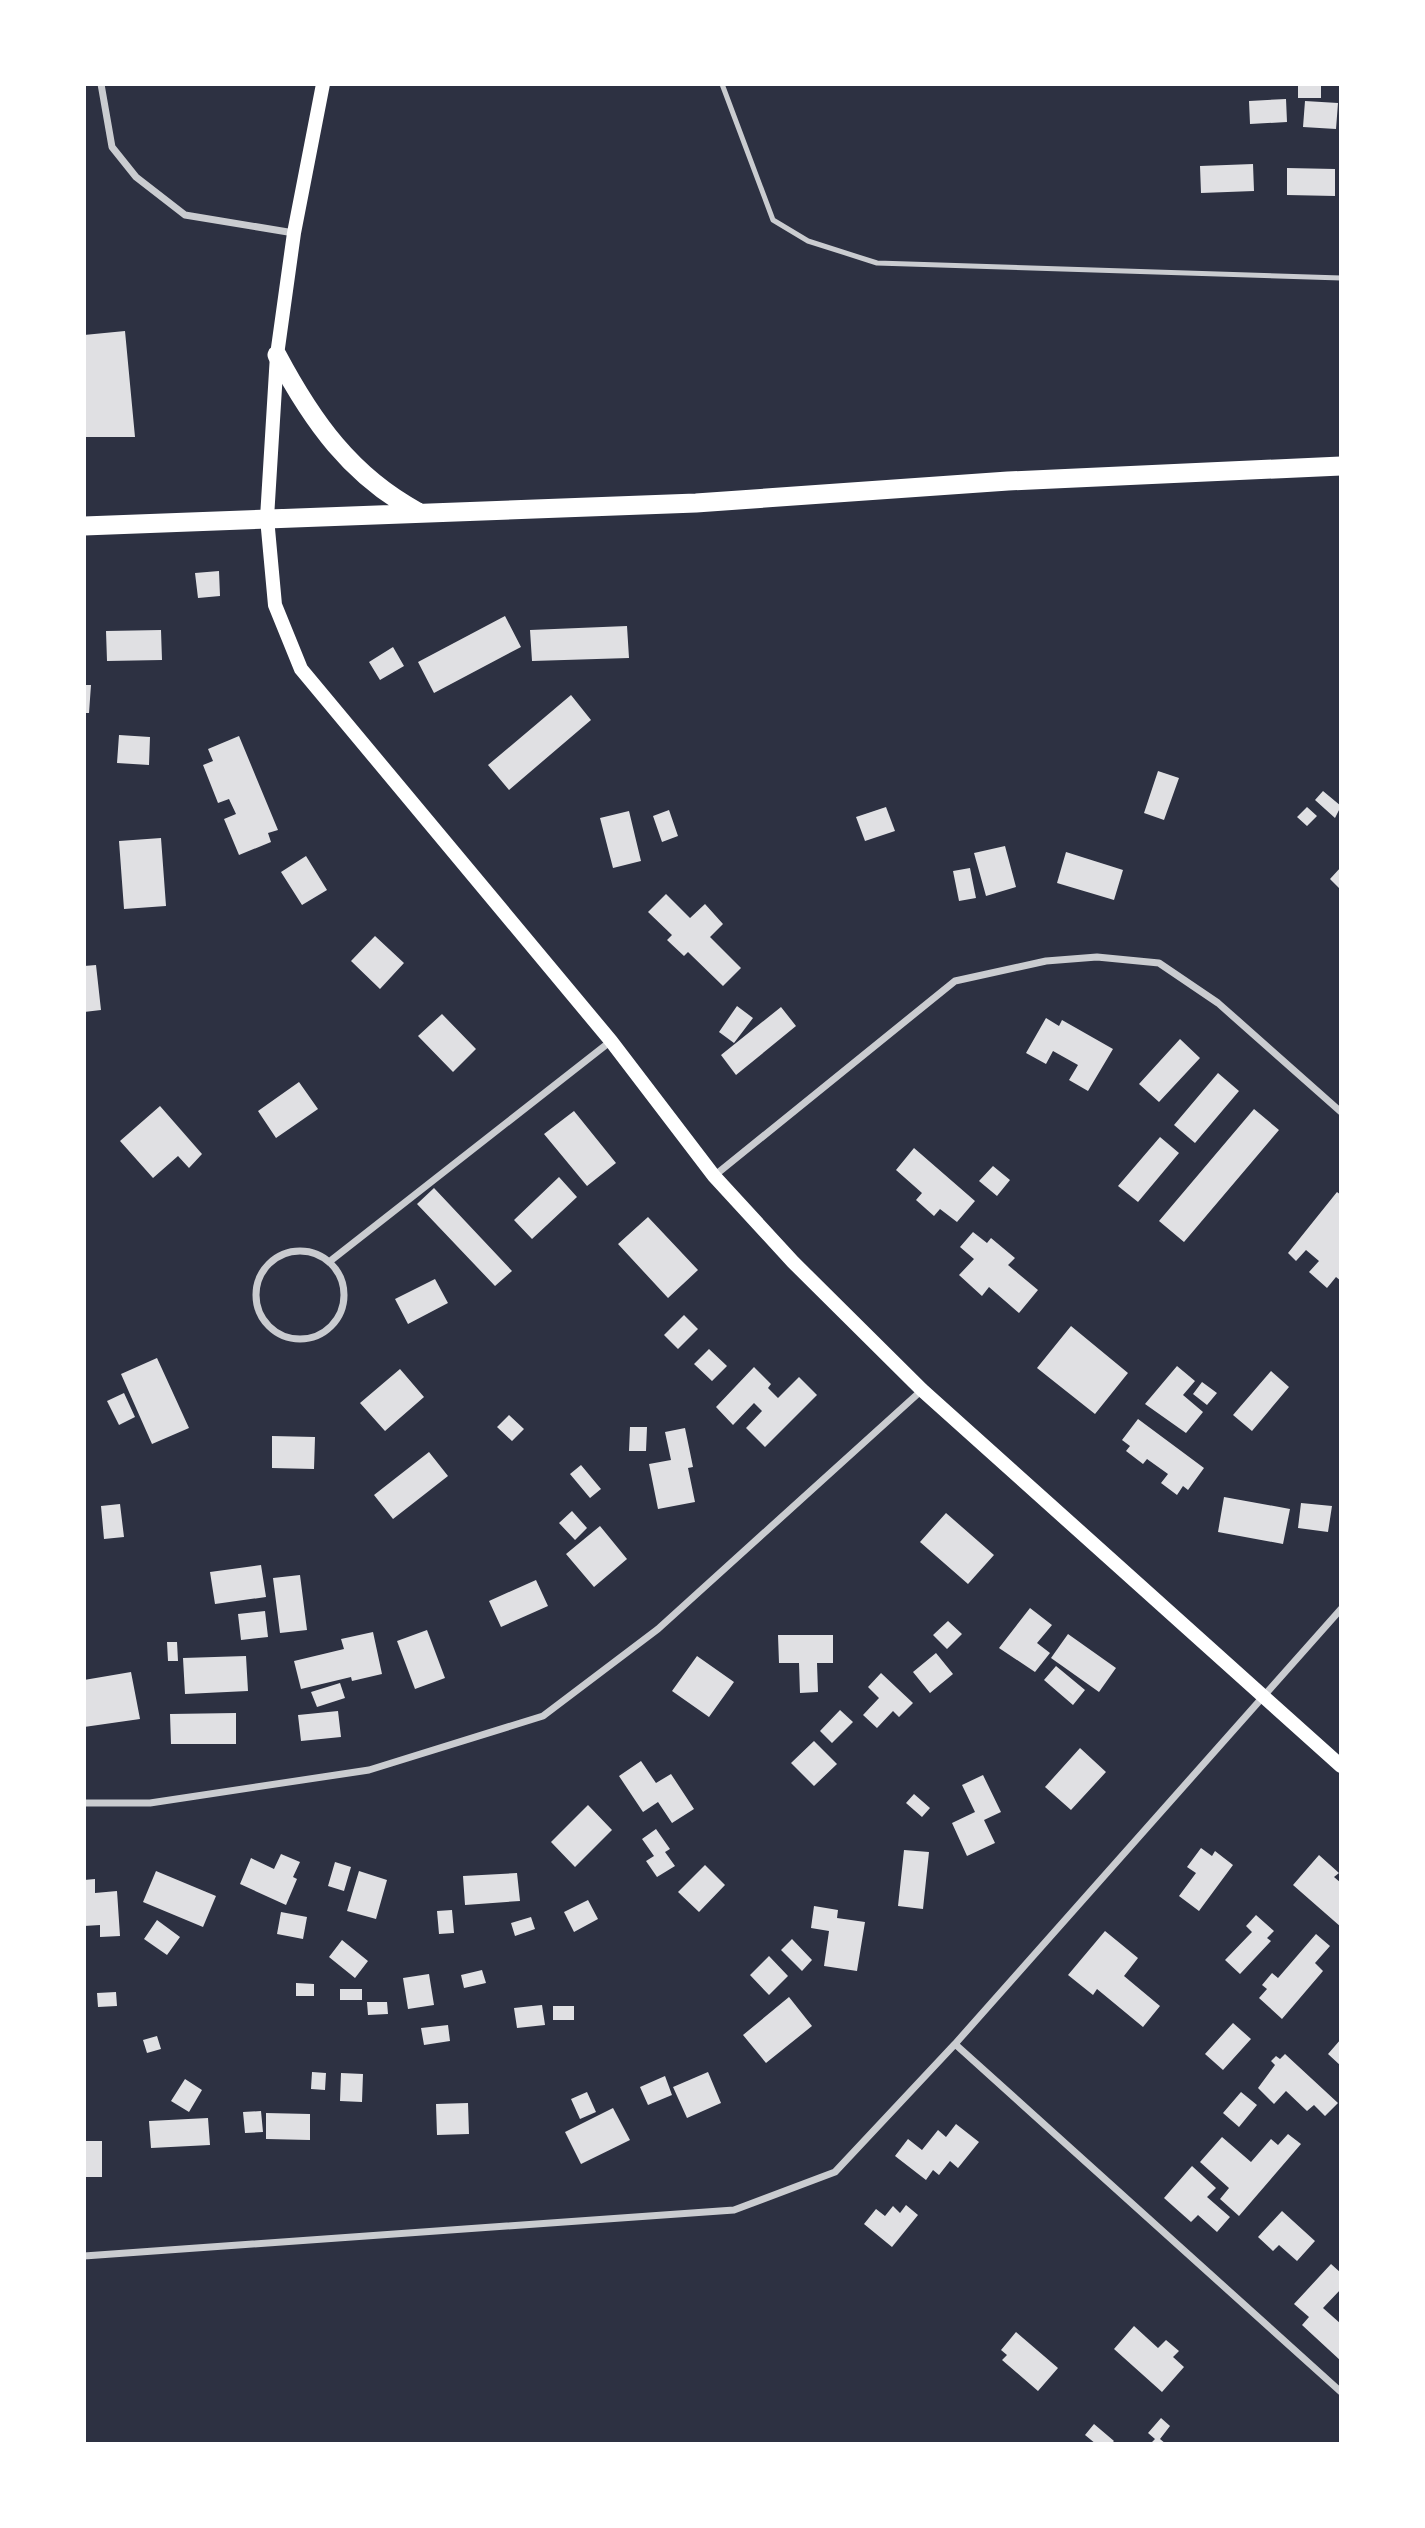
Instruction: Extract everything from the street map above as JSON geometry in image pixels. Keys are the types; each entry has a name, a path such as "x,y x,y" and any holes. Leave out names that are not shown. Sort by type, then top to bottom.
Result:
{"highway":[{"path":"277,355 305,408 332,444 389,496 419,513"},
{"path":"84,526 696,503 1008,481 1341,466"}],"main road":[{"path":"323,84 294,233 277,355 267,518 275,605 301,669 611,1041 714,1176 793,1262 922,1390 1341,1766"}],"street":[{"path":"101,84 112,146 136,177 156,193 186,215 294,233"},
{"path":"714,1176 955,981 1046,961 1097,957 1159,963 1218,1003 1341,1112"},
{"path":"329,1262 611,1041"},
{"path":"302,1251 329,1262 344,1287 340,1315 332,1327 320,1335 292,1339 267,1325 259,1312 257,1283 274,1259 287,1253 302,1251"},
{"path":"84,1803 150,1803 369,1770 543,1716 658,1629 922,1390"},
{"path":"84,2256 734,2210 835,2172 955,2044 1341,1609"},
{"path":"955,2044 1341,2392"}],"lane":[{"path":"722,84 773,220 808,241 877,263 1341,278"}],"building":[{"path":"1298,84 1321,84 1321,98 1298,98"},
{"path":"1286,99 1287,122 1250,124 1249,101"},
{"path":"1305,101 1338,103 1336,129 1303,127"},
{"path":"1253,164 1254,191 1201,193 1200,166"},
{"path":"1287,168 1335,169 1335,196 1287,195"},
{"path":"125,331 135,437 84,437 84,335"},
{"path":"219,571 220,596 198,598 195,573"},
{"path":"505,616 521,647 434,693 418,662"},
{"path":"627,626 629,658 532,661 530,630"},
{"path":"161,630 162,660 107,661 106,631"},
{"path":"393,647 404,666 380,680 369,662"},
{"path":"84,685 91,685 89,713 84,713"},
{"path":"571,695 591,720 509,790 488,765"},
{"path":"119,735 150,737 149,765 117,763"},
{"path":"239,736 278,830 268,833 271,842 239,855 224,819 236,814 229,799 218,803 203,765 213,761 208,749"},
{"path":"1158,771 1179,778 1164,820 1144,813"},
{"path":"1323,791 1341,806 1335,818 1315,800"},
{"path":"886,807 895,831 865,841 856,817"},
{"path":"1307,807 1317,816 1307,826 1297,817"},
{"path":"669,810 678,836 662,842 653,816"},
{"path":"629,811 641,861 613,868 600,818"},
{"path":"161,838 166,906 124,909 119,841"},
{"path":"1005,846 1016,887 986,896 974,853"},
{"path":"1066,852 1123,870 1114,900 1057,883"},
{"path":"306,856 327,890 302,905 281,872"},
{"path":"1341,867 1341,890 1330,879"},
{"path":"970,868 976,898 959,901 953,871"},
{"path":"666,894 690,918 705,904 723,924 710,937 741,968 723,986 688,952 684,956 667,940 672,935 648,912"},
{"path":"375,936 404,963 380,989 351,961"},
{"path":"96,965 101,1010 84,1012 84,966"},
{"path":"737,1006 753,1018 734,1043 719,1032"},
{"path":"781,1007 796,1026 736,1075 721,1055"},
{"path":"442,1014 476,1049 453,1072 418,1036"},
{"path":"1046,1018 1059,1026 1062,1020 1113,1049 1088,1091 1069,1080 1078,1065 1053,1051 1046,1064 1026,1053"},
{"path":"1180,1039 1200,1058 1159,1102 1139,1084"},
{"path":"1218,1073 1239,1091 1195,1143 1174,1125"},
{"path":"299,1082 318,1109 276,1138 258,1111"},
{"path":"160,1106 202,1154 189,1168 178,1156 153,1178 120,1141"},
{"path":"1254,1109 1279,1130 1184,1242 1159,1221"},
{"path":"574,1111 616,1163 587,1186 544,1134"},
{"path":"1160,1137 1179,1153 1138,1202 1118,1186"},
{"path":"914,1148 975,1201 957,1222 940,1209 934,1216 916,1200 922,1193 896,1170"},
{"path":"993,1166 1010,1180 997,1196 979,1181"},
{"path":"559,1177 577,1197 532,1239 514,1220"},
{"path":"434,1188 512,1271 495,1286 417,1204"},
{"path":"1337,1192 1341,1195 1341,1281 1336,1277 1327,1288 1309,1272 1319,1261 1306,1250 1296,1261 1288,1253"},
{"path":"648,1217 698,1270 668,1298 618,1244"},
{"path":"973,1232 987,1243 991,1238 1015,1258 1008,1265 1038,1290 1019,1313 989,1287 982,1296 959,1275 974,1259 960,1247"},
{"path":"435,1279 448,1303 408,1324 395,1299"},
{"path":"684,1315 698,1329 678,1349 664,1335"},
{"path":"1071,1326 1128,1373 1095,1414 1037,1368"},
{"path":"709,1349 727,1366 712,1381 694,1364"},
{"path":"157,1358 189,1428 152,1444 121,1374"},
{"path":"1177,1366 1195,1381 1183,1395 1203,1412 1186,1433 1145,1404"},
{"path":"754,1367 771,1384 768,1388 778,1398 799,1377 817,1395 765,1447 746,1428 762,1411 754,1403 733,1425 716,1407"},
{"path":"400,1369 424,1397 385,1431 360,1403"},
{"path":"1271,1371 1289,1387 1252,1431 1233,1415"},
{"path":"1202,1382 1217,1393 1207,1405 1193,1394"},
{"path":"124,1393 135,1417 119,1425 107,1401"},
{"path":"509,1415 524,1429 512,1441 497,1427"},
{"path":"1138,1419 1204,1468 1188,1490 1183,1486 1177,1495 1161,1483 1168,1474 1147,1459 1143,1464 1126,1451 1130,1446 1122,1440"},
{"path":"630,1427 647,1427 646,1451 629,1451"},
{"path":"685,1428 693,1467 688,1468 695,1502 658,1509 649,1464 671,1460 665,1432"},
{"path":"272,1436 315,1437 314,1469 272,1468"},
{"path":"429,1452 448,1476 393,1519 374,1495"},
{"path":"581,1465 601,1489 590,1498 570,1474"},
{"path":"1224,1497 1290,1509 1283,1544 1218,1532"},
{"path":"1301,1503 1332,1506 1328,1532 1298,1528"},
{"path":"120,1504 124,1537 104,1539 101,1506"},
{"path":"572,1511 587,1528 575,1540 559,1523"},
{"path":"946,1513 994,1555 968,1584 920,1542"},
{"path":"600,1526 627,1559 594,1587 566,1554"},
{"path":"261,1565 266,1597 215,1604 210,1572"},
{"path":"300,1575 307,1630 280,1633 273,1578"},
{"path":"536,1580 548,1606 501,1627 489,1601"},
{"path":"1030,1608 1052,1625 1037,1643 1050,1653 1035,1672 999,1648"},
{"path":"265,1611 268,1637 241,1640 238,1614"},
{"path":"948,1621 962,1634 947,1649 933,1635"},
{"path":"427,1630 445,1678 415,1689 397,1641"},
{"path":"373,1632 382,1674 352,1681 351,1677 301,1689 294,1661 344,1649 341,1639"},
{"path":"1068,1634 1116,1668 1099,1692 1051,1658"},
{"path":"778,1635 833,1635 833,1663 817,1663 818,1692 800,1693 799,1663 779,1663"},
{"path":"167,1642 177,1642 178,1661 168,1661"},
{"path":"936,1653 953,1674 930,1693 913,1672"},
{"path":"246,1656 248,1691 185,1694 183,1658"},
{"path":"697,1656 734,1682 709,1717 672,1691"},
{"path":"1056,1666 1085,1690 1073,1705 1044,1680"},
{"path":"131,1672 140,1719 84,1727 84,1680"},
{"path":"881,1673 913,1703 899,1717 893,1711 877,1728 863,1715 879,1698 868,1687"},
{"path":"340,1683 345,1698 317,1707 311,1692"},
{"path":"840,1710 853,1722 832,1743 820,1731"},
{"path":"338,1711 341,1737 301,1741 298,1715"},
{"path":"236,1713 236,1744 171,1744 170,1714"},
{"path":"814,1741 837,1764 814,1786 791,1763"},
{"path":"1080,1748 1106,1772 1071,1810 1045,1787"},
{"path":"641,1761 656,1783 671,1774 694,1809 672,1823 658,1802 643,1812 619,1776"},
{"path":"983,1775 1001,1812 984,1820 995,1843 967,1856 952,1823 975,1812 962,1785"},
{"path":"914,1794 930,1808 922,1817 906,1803"},
{"path":"588,1805 612,1830 575,1867 551,1842"},
{"path":"656,1829 670,1849 665,1852 675,1866 657,1877 646,1861 654,1856 642,1839"},
{"path":"1201,1848 1212,1856 1215,1851 1233,1865 1199,1911 1179,1896 1196,1873 1187,1867"},
{"path":"904,1850 929,1852 923,1909 898,1906"},
{"path":"281,1854 300,1862 293,1877 297,1879 286,1905 240,1884 251,1858 274,1869"},
{"path":"1319,1855 1339,1873 1334,1877 1341,1883 1341,1927 1293,1885"},
{"path":"335,1862 351,1867 344,1891 328,1886"},
{"path":"705,1865 725,1885 699,1912 678,1892"},
{"path":"156,1871 216,1896 203,1927 143,1902"},
{"path":"359,1871 387,1880 376,1919 347,1911"},
{"path":"517,1873 520,1901 465,1905 463,1876"},
{"path":"95,1879 95,1893 117,1891 120,1936 100,1937 100,1925 84,1926 84,1880"},
{"path":"588,1900 598,1919 574,1932 564,1912"},
{"path":"814,1906 838,1910 837,1918 865,1922 857,1971 824,1966 829,1931 811,1928"},
{"path":"452,1910 454,1933 439,1934 437,1911"},
{"path":"281,1912 307,1917 303,1939 277,1934"},
{"path":"1256,1915 1274,1931 1267,1938 1271,1941 1240,1974 1225,1960 1252,1932 1246,1926"},
{"path":"531,1917 535,1929 515,1936 511,1923"},
{"path":"157,1920 180,1937 167,1955 144,1939"},
{"path":"1105,1931 1138,1958 1124,1976 1160,2006 1143,2027 1097,1989 1093,1995 1068,1975"},
{"path":"1316,1934 1330,1946 1315,1963 1323,1971 1282,2019 1259,1998 1267,1989 1262,1985 1272,1973 1278,1978"},
{"path":"792,1939 812,1960 802,1971 781,1950"},
{"path":"342,1940 368,1961 355,1978 329,1957"},
{"path":"769,1956 788,1976 769,1995 750,1975"},
{"path":"482,1970 486,1983 464,1988 461,1975"},
{"path":"429,1974 434,2005 408,2009 403,1978"},
{"path":"296,1983 314,1984 314,1996 296,1996"},
{"path":"340,1989 362,1989 362,2000 340,2000"},
{"path":"116,1992 117,2006 98,2007 97,1993"},
{"path":"789,1997 812,2026 766,2063 743,2035"},
{"path":"367,2002 387,2002 388,2014 368,2015"},
{"path":"542,2005 545,2025 517,2028 514,2008"},
{"path":"553,2006 574,2006 574,2020 553,2020"},
{"path":"1233,2023 1251,2039 1223,2070 1205,2054"},
{"path":"448,2025 450,2041 424,2045 421,2028"},
{"path":"157,2036 161,2049 147,2053 143,2040"},
{"path":"1341,2039 1341,2066 1328,2054"},
{"path":"1285,2054 1338,2103 1325,2116 1314,2105 1307,2111 1286,2091 1274,2104 1258,2088 1275,2065 1271,2061 1276,2056 1280,2059"},
{"path":"312,2072 326,2073 325,2090 311,2089"},
{"path":"708,2072 721,2103 687,2118 673,2087"},
{"path":"341,2073 363,2074 362,2102 340,2101"},
{"path":"665,2076 672,2095 648,2105 640,2087"},
{"path":"185,2079 202,2090 189,2112 171,2101"},
{"path":"587,2092 596,2112 580,2119 571,2099"},
{"path":"1241,2092 1257,2105 1239,2127 1223,2113"},
{"path":"468,2103 469,2134 437,2135 436,2104"},
{"path":"613,2108 630,2140 581,2164 565,2132"},
{"path":"261,2111 263,2132 245,2133 243,2112"},
{"path":"266,2113 310,2114 310,2140 266,2139"},
{"path":"208,2118 210,2145 151,2148 149,2121"},
{"path":"956,2124 979,2142 958,2168 950,2161 939,2175 933,2170 926,2180 895,2156 908,2139 922,2150 938,2130 946,2137"},
{"path":"1288,2134 1301,2144 1239,2216 1220,2199 1229,2188 1200,2162 1222,2137 1251,2162 1271,2139 1278,2145"},
{"path":"84,2141 102,2141 102,2177 84,2177"},
{"path":"1192,2166 1216,2188 1207,2197 1230,2217 1217,2232 1198,2215 1191,2222 1164,2198"},
{"path":"906,2205 918,2215 892,2247 864,2224 876,2209 885,2216 893,2206 900,2213"},
{"path":"1282,2211 1315,2241 1297,2261 1279,2245 1273,2251 1258,2237"},
{"path":"1331,2264 1341,2273 1341,2289 1323,2308 1341,2324 1341,2361 1302,2325 1309,2317 1294,2304"},
{"path":"1134,2326 1158,2348 1166,2340 1179,2351 1173,2357 1184,2367 1162,2392 1114,2349"},
{"path":"1016,2332 1058,2368 1038,2391 1002,2360 1007,2355 1001,2350"},
{"path":"1161,2418 1170,2426 1160,2439 1166,2444 1150,2444 1155,2439 1148,2433"},
{"path":"1094,2424 1114,2441 1111,2444 1096,2444 1085,2435"}]}
